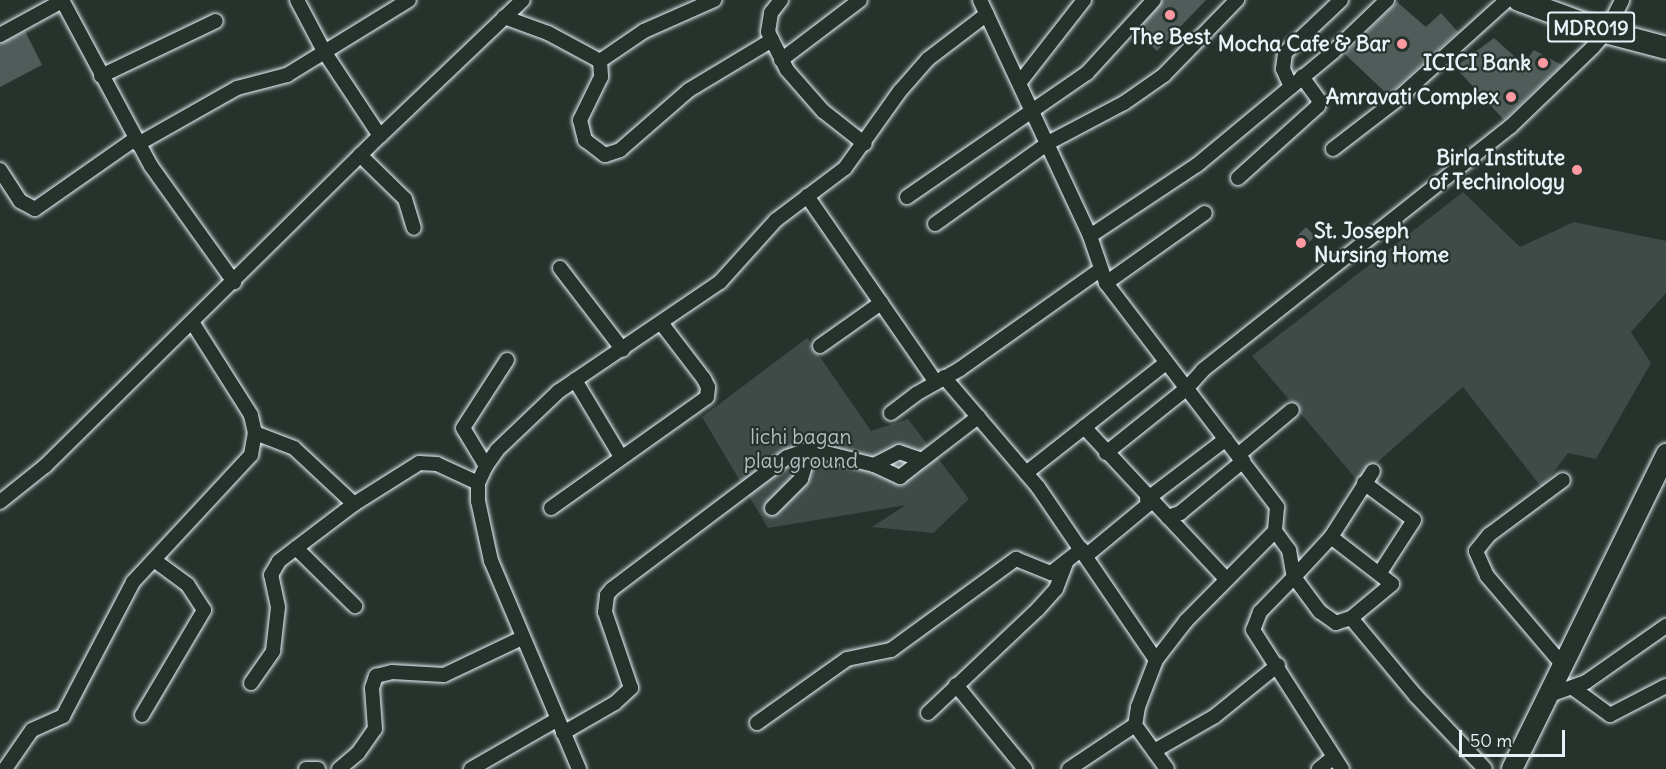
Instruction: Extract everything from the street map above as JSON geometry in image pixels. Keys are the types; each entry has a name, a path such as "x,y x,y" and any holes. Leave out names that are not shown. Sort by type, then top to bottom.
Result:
{"main road":[{"name":"MDR019","path":"1519,0 1611,34 1666,48"},
{"path":"1512,769 1666,454"}],"street":[{"path":"0,34 62,0 100,76 137,142 234,282"},
{"path":"297,0 326,52 380,136"},
{"path":"0,170 20,201 35,209 137,142 237,88 276,80 409,0"},
{"path":"0,501 45,466 234,282 360,155 522,0"},
{"path":"600,62 644,31 714,0"},
{"path":"781,0 768,23 772,40 781,60 823,111 865,144"},
{"path":"781,60 860,0"},
{"path":"980,0 1090,236 1106,283 1277,507 1275,531 1226,579 1156,660 1138,706 1135,725 1167,769"},
{"path":"1020,82 1084,0"},
{"path":"907,197 1032,108 1087,73 1154,0"},
{"path":"935,224 1048,143 1124,103 1164,75 1237,0"},
{"path":"1291,87 1283,69 1285,53 1341,0"},
{"path":"1090,236 1173,182 1291,87 1387,0"},
{"path":"1333,149 1394,102 1507,0"},
{"path":"1443,191 1565,85 1611,34 1622,0"},
{"path":"579,769 491,561 478,483 486,466 536,412 575,380 662,324 720,282 776,220 845,168 865,144 882,114 928,59 987,14"},
{"path":"504,17 548,33 600,62"},
{"path":"100,76 216,21"},
{"path":"1106,453 1187,388 1203,370 1510,127 1611,34"},
{"path":"600,62 601,77 583,109 580,130 590,147 612,155 688,90 772,40"},
{"path":"1238,178 1314,113 1319,100 1302,77"},
{"path":"360,155 405,199 414,228"},
{"path":"807,196 881,303 940,379 978,417 1026,473 1084,552 1156,660"},
{"path":"1106,283 1205,213"},
{"path":"560,268 623,350"},
{"path":"891,413 1100,270"},
{"path":"820,346 881,303"},
{"path":"5,769 33,730 63,716 120,601 154,560 242,469 255,445 255,433 240,396 192,322"},
{"path":"551,508 700,404 709,392 662,324"},
{"path":"486,466 463,428 507,360"},
{"path":"1026,473 1166,363"},
{"path":"575,380 621,457"},
{"path":"1168,517 1180,513 1292,410"},
{"path":"563,733 615,703 631,688 605,612 607,595 787,457 810,449 873,465 900,477 978,417"},
{"path":"1084,427 1149,501 1168,517 1226,579"},
{"path":"255,433 294,448 354,504"},
{"path":"757,723 847,659 891,650 1016,559 1051,573 1084,552 1226,439"},
{"path":"772,508 801,478 810,449"},
{"path":"873,465 899,452 922,460"},
{"path":"251,683 273,651 278,607 271,575 279,561 354,504 419,463 437,464 478,483"},
{"path":"1319,769 1338,763 1278,665 1253,630 1260,612 1331,537 1373,471"},
{"path":"1562,664 1487,576 1476,551 1488,535 1563,480"},
{"path":"1364,483 1414,520 1379,574"},
{"path":"1275,531 1289,550 1294,577 1330,621 1336,623 1351,618 1392,584 1331,537"},
{"path":"296,548 355,606"},
{"path":"142,715 204,610 188,585 154,560"},
{"path":"928,712 1044,602 1062,579 1067,561"},
{"path":"1351,618 1416,696 1485,769"},
{"path":"1547,696 1573,688 1666,626"},
{"path":"339,769 358,753 375,729 372,688 376,676 392,672 444,675 522,638"},
{"path":"1154,751 1215,716 1278,665"},
{"path":"956,685 1025,769"},
{"path":"1573,688 1610,716 1666,686"},
{"path":"471,769 558,719"},
{"path":"1069,769 1135,725"},
{"path":"306,769 318,769"}],"green space":[{"path":"1463,192 1520,247 1574,222 1666,241 1666,293 1631,332 1651,363 1596,459 1568,453 1542,488 1463,387 1357,480 1252,356"},
{"name":"lichi bagan play ground","path":"807,338 871,431 908,419 969,499 933,533 872,527 906,505 768,528 702,417"}],"building":[{"name":"The Best","path":"1163,0 1206,0 1157,51 1137,32"},
{"name":"Mocha Cafe & Bar","path":"1397,2 1426,27 1441,13 1458,32 1388,95 1345,54"},
{"path":"25,31 42,65 0,87 0,44"},
{"name":"Amravati Complex","path":"1494,38 1523,64 1534,50 1562,65 1504,120 1455,67"},
{"path":"1306,227 1315,236 1302,249 1293,240"}],"place":[{"name":"The Best","path":"1170,15"},
{"name":"Mocha Cafe & Bar","path":"1402,44"},
{"name":"ICICI Bank","path":"1543,63"},
{"name":"Amravati Complex","path":"1511,97"},
{"name":"Birla Institute of Techinology","path":"1577,170"},
{"name":"St. Joseph Nursing Home","path":"1301,243"}]}
